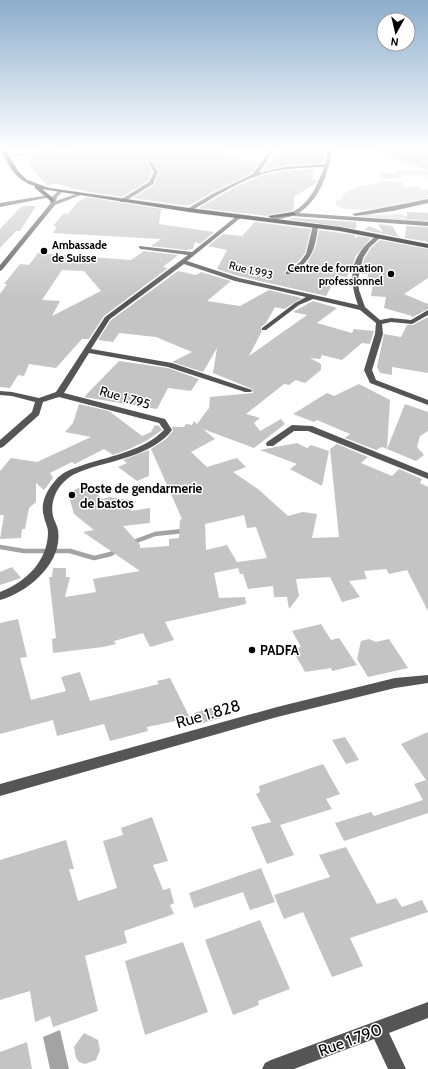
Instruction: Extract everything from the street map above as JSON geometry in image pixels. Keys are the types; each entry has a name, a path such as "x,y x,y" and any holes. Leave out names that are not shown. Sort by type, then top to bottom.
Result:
{"main road":[{"path":"114,200 289,222 379,236 428,246"},
{"path":"251,218 295,214"}],"street":[{"path":"0,205 51,200"},
{"path":"0,269 51,200"},
{"path":"189,210 206,200"},
{"path":"289,222 295,214 311,200"},
{"path":"344,217 428,201"},
{"path":"273,220 295,214 428,224"},
{"path":"0,393 12,394 39,401 59,394 107,318 183,262 240,216"},
{"path":"288,273 305,262 309,257 313,246 315,226"},
{"path":"362,308 355,287 357,265 367,245 379,236"},
{"path":"141,247 193,254"},
{"name":"Rue 1.993","path":"183,262 237,280 362,308 379,322"},
{"path":"264,329 297,304 312,296"},
{"path":"428,312 412,322 391,320 379,322 379,334 368,370 373,380 392,390 428,403"},
{"path":"86,350 169,365 248,390"},
{"name":"Rue 1.795","path":"0,596 10,593 33,579 46,563 54,532 46,510 52,490 61,478 72,471 142,448 165,435 168,430 162,421 59,394"},
{"path":"0,445 36,413 39,401"},
{"path":"270,444 292,428 309,428 428,476"},
{"name":"Rue 1.828","path":"0,790 277,712 395,683 428,679"},
{"name":"Rue 1.790","path":"271,1069 428,1010"},
{"path":"378,1030 397,1069"}],"shaded area":[{"path":"336,200 418,200 367,210 345,209 336,205"},
{"path":"363,214 402,214 409,218 428,218 428,223 359,216"},
{"path":"60,1030 69,1069 50,1069 43,1037"}],"building":[{"path":"82,200 104,200 168,210 161,210 159,224 214,232 200,244 195,242 193,249 186,250 151,246 161,239 53,233 57,227 53,226 64,213 68,214"},
{"path":"146,200 199,200 188,206"},
{"path":"213,200 294,200 294,209 291,211 267,216 199,208"},
{"path":"22,206 36,206 20,231 16,231 0,248 0,229"},
{"path":"407,212 428,213 428,220 407,219"},
{"path":"293,218 356,222 356,229 287,219"},
{"path":"255,222 311,229 305,253 299,261 285,271 286,275 298,271 308,262 316,246 319,230 355,235 355,238 358,236 371,238 355,257 351,273 349,273 347,277 337,276 326,296 238,276 217,269 227,250 208,246 223,234 242,236"},
{"path":"378,224 392,226 399,237 364,230 369,226 383,232"},
{"path":"406,226 428,227 428,242 405,238"},
{"path":"380,240 428,249 428,278 404,294 428,304 428,309 411,318 412,316 384,308 386,297 371,296 374,279 367,285 368,274 361,274 364,259 371,248"},
{"path":"144,251 178,255 163,267 168,268 104,316 89,339 82,339 56,368 29,364 24,376 18,375 10,388 0,387 0,294 7,284 4,284 20,264 29,265 38,253 131,260","holes":["62,270 84,271 101,291 52,316 60,301 42,300"]},
{"path":"178,271 196,275 201,272 231,281 207,301 240,306 269,290 302,298 284,309 275,307 266,323 261,327 262,331 249,356 307,315 293,312 313,301 337,308 317,323 352,333 354,329 374,331 370,344 362,343 342,360 322,355 320,359 310,358 321,364 321,370 305,383 296,380 289,385 284,384 246,414 260,418 254,423 260,431 281,419 285,424 254,448 203,429 215,439 191,452 207,467 237,458 246,467 233,472 258,489 288,516 303,512 317,514 312,538 339,537 330,449 337,444 368,457 361,463 392,476 399,469 422,479 420,483 428,487 428,611 407,570 389,574 386,569 364,571 367,579 349,581 360,597 342,602 330,577 296,579 299,596 289,609 287,597 274,597 273,586 248,589 243,574 240,574 238,568 214,573 219,598 245,597 246,604 165,622 174,640 150,647 143,633 114,641 116,644 103,647 53,653 52,639 56,638 49,577 52,577 53,568 66,568 66,577 70,577 65,597 96,592 93,579 140,571 83,532 94,530 74,514 68,493 85,485 103,499 109,497 136,501 131,511 150,508 150,523 123,526 140,545 140,548 169,546 169,539 179,538 180,520 182,519 151,449 166,439 173,431 172,427 184,427 186,424 192,425 194,421 197,424 209,408 210,397 253,393 252,389 213,373 217,348 203,372 172,362 192,352 156,337 119,333 113,342 98,340 111,320","holes":["244,515 247,528 256,527 267,558 237,562 227,545 206,550 205,524"]},
{"path":"428,317 428,373 392,367 392,375 380,373 377,367 384,334 401,337 407,325 413,325"},
{"path":"119,361 168,368 199,379 191,391 168,388 157,409 84,397"},
{"path":"359,384 390,400 387,449 382,447 376,450 345,438 350,434 317,420 314,422 293,414 327,393 334,396"},
{"path":"79,404 109,411 142,436 151,432 155,425 159,426 162,430 146,441 127,450 113,455 104,449 75,464 72,462 50,473 53,478 44,490 36,483 36,502 29,508 25,529 22,529 21,538 0,539 4,515 0,515 0,471 11,458 37,462 91,437 65,432 73,423"},
{"path":"405,404 428,412 428,431 420,436 417,447 424,455 416,461 387,449"},
{"path":"297,443 307,448 311,445 329,451 322,486 290,469 297,464 260,450"},
{"path":"149,450 149,476 137,481 118,467 127,463 123,460"},
{"path":"12,567 21,578 0,585 0,572"},
{"path":"18,619 27,657 20,658 31,700 66,691 61,677 80,672 90,701 159,684 157,681 170,678 190,718 147,727 148,731 110,741 104,724 57,736 53,720 0,734 0,623"},
{"path":"321,624 331,640 339,638 357,665 332,671 331,668 305,672 292,649 301,647 292,631"},
{"path":"369,639 376,642 389,639 408,668 368,677 357,659 361,641"},
{"path":"216,706 221,718 199,724 194,713"},
{"path":"428,732 428,813 344,841 335,823 371,812 374,816 423,800 414,784 426,780 401,744"},
{"path":"345,737 359,760 346,764 332,740"},
{"path":"323,764 340,794 326,799 332,809 280,825 294,855 267,864 251,827 271,822 256,794 260,792 259,786"},
{"path":"152,817 168,861 153,865 163,890 170,888 174,903 170,905 174,914 124,931 127,943 85,956 98,1011 53,1027 50,1016 35,1022 30,991 0,1000 0,860 66,840 74,869 69,869 78,901 117,888 103,841 123,835 121,828"},
{"path":"346,847 377,904 396,898 402,907 422,900 428,912 350,938 363,966 332,977 303,912 284,919 274,895 330,877 319,855"},
{"path":"261,868 275,902 250,910 243,892 194,908 189,893"},
{"path":"260,920 290,989 258,1001 259,1005 233,1015 205,940"},
{"path":"183,942 208,1012 145,1035 125,961"},
{"path":"84,1033 98,1040 100,1050 96,1060 85,1064 79,1062 76,1058 74,1047"},
{"path":"27,1042 32,1069 0,1069 0,1052"}],"waterway":[{"path":"131,543 155,534 183,531"},
{"path":"0,547 24,551 70,551 94,558 111,554 117,550"}],"place":[{"name":"Ambassade de Suisse","path":"44,251"},
{"name":"Centre de formation professionnel","path":"391,274"},
{"name":"Poste de gendarmerie de bastos","path":"72,495"},
{"name":"PADFA","path":"252,650"}]}
